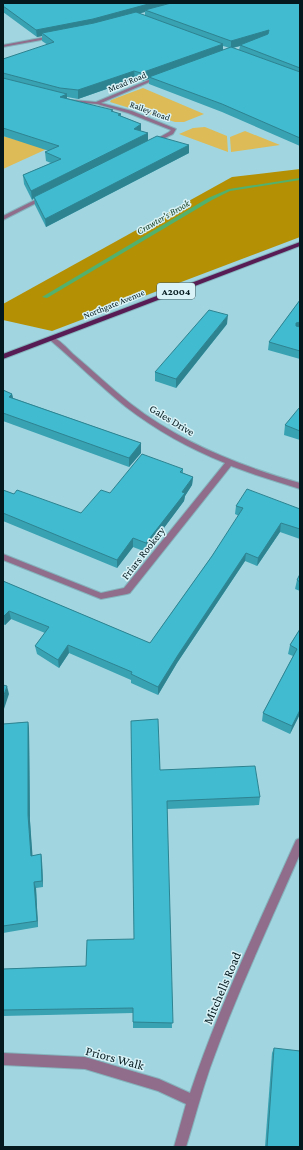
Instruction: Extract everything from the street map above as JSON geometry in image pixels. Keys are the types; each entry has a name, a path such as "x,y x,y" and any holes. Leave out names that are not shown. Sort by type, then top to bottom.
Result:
{"main road":[{"name":"Northgate Avenue","path":"3,357 300,244"}],"street":[{"path":"3,46 55,36"},
{"name":"Mead Road","path":"97,103 167,75"},
{"name":"Railey Road","path":"66,100 97,103 130,112 174,129 171,133 145,146"},
{"path":"3,218 50,194"},
{"name":"Gales Drive","path":"52,339 140,414 191,445 229,463 300,486"},
{"name":"Friars Rookery","path":"3,557 102,596 127,591 229,463"},
{"name":"Mitchells Road","path":"180,1147 192,1100 232,997 300,843"},
{"name":"Priors Walk","path":"3,1059 85,1063 159,1085 192,1100"}],"shaded area":[{"path":"143,88 204,114 184,122 175,122 110,102 111,100"},
{"path":"205,127 227,136 228,152 179,134 193,128"},
{"path":"245,131 280,145 231,152 230,137"},
{"path":"3,136 20,141 60,143 3,169"},
{"path":"300,169 300,237 52,331 3,320 3,304 232,177"}],"building":[{"path":"3,3 152,3 93,19 36,30 3,6"},
{"path":"171,3 300,3 300,68 240,45 268,34 269,30 231,41 145,10"},
{"path":"136,12 223,44 141,73 134,71 78,90 60,88 3,73 3,59 54,42 42,33 94,23"},
{"path":"231,47 300,72 300,138 222,104 149,77"},
{"path":"3,78 67,94 60,97 113,110 111,111 121,114 118,115 141,124 134,129 148,133 31,191 23,175 61,159 45,152 59,146 3,128"},
{"path":"157,136 189,145 45,219 34,197"},
{"path":"300,300 300,322 296,323 296,326 300,327 300,351 269,342"},
{"path":"209,310 228,315 176,379 155,372"},
{"path":"3,390 12,394 9,397 141,443 129,458 3,413"},
{"path":"299,408 300,409 300,431 285,425"},
{"path":"142,454 183,469 180,472 193,477 182,492 185,493 146,543 133,538 117,560 3,513 3,490 14,494 17,490 81,513 101,490 110,493"},
{"path":"247,489 300,509 300,529 281,523 258,558 246,553 158,687 131,674 132,672 68,645 58,660 35,646 49,627 9,611 3,616 3,581 150,643 212,556 243,508 236,506"},
{"path":"300,574 300,582 297,580"},
{"path":"300,629 300,710 292,726 263,713 297,649 290,645"},
{"path":"3,685 7,686 3,698"},
{"path":"158,719 160,770 255,766 260,797 167,801 173,1023 133,1022 133,1008 3,1010 3,969 86,966 87,940 134,939 131,721"},
{"path":"28,722 28,815 31,856 41,854 42,881 34,882 37,921 3,926 3,724"},
{"path":"274,1048 300,1051 300,1147 267,1147"}],"waterway":[{"name":"Crawter's Brook","path":"45,297 210,199 229,190 300,179"}]}
